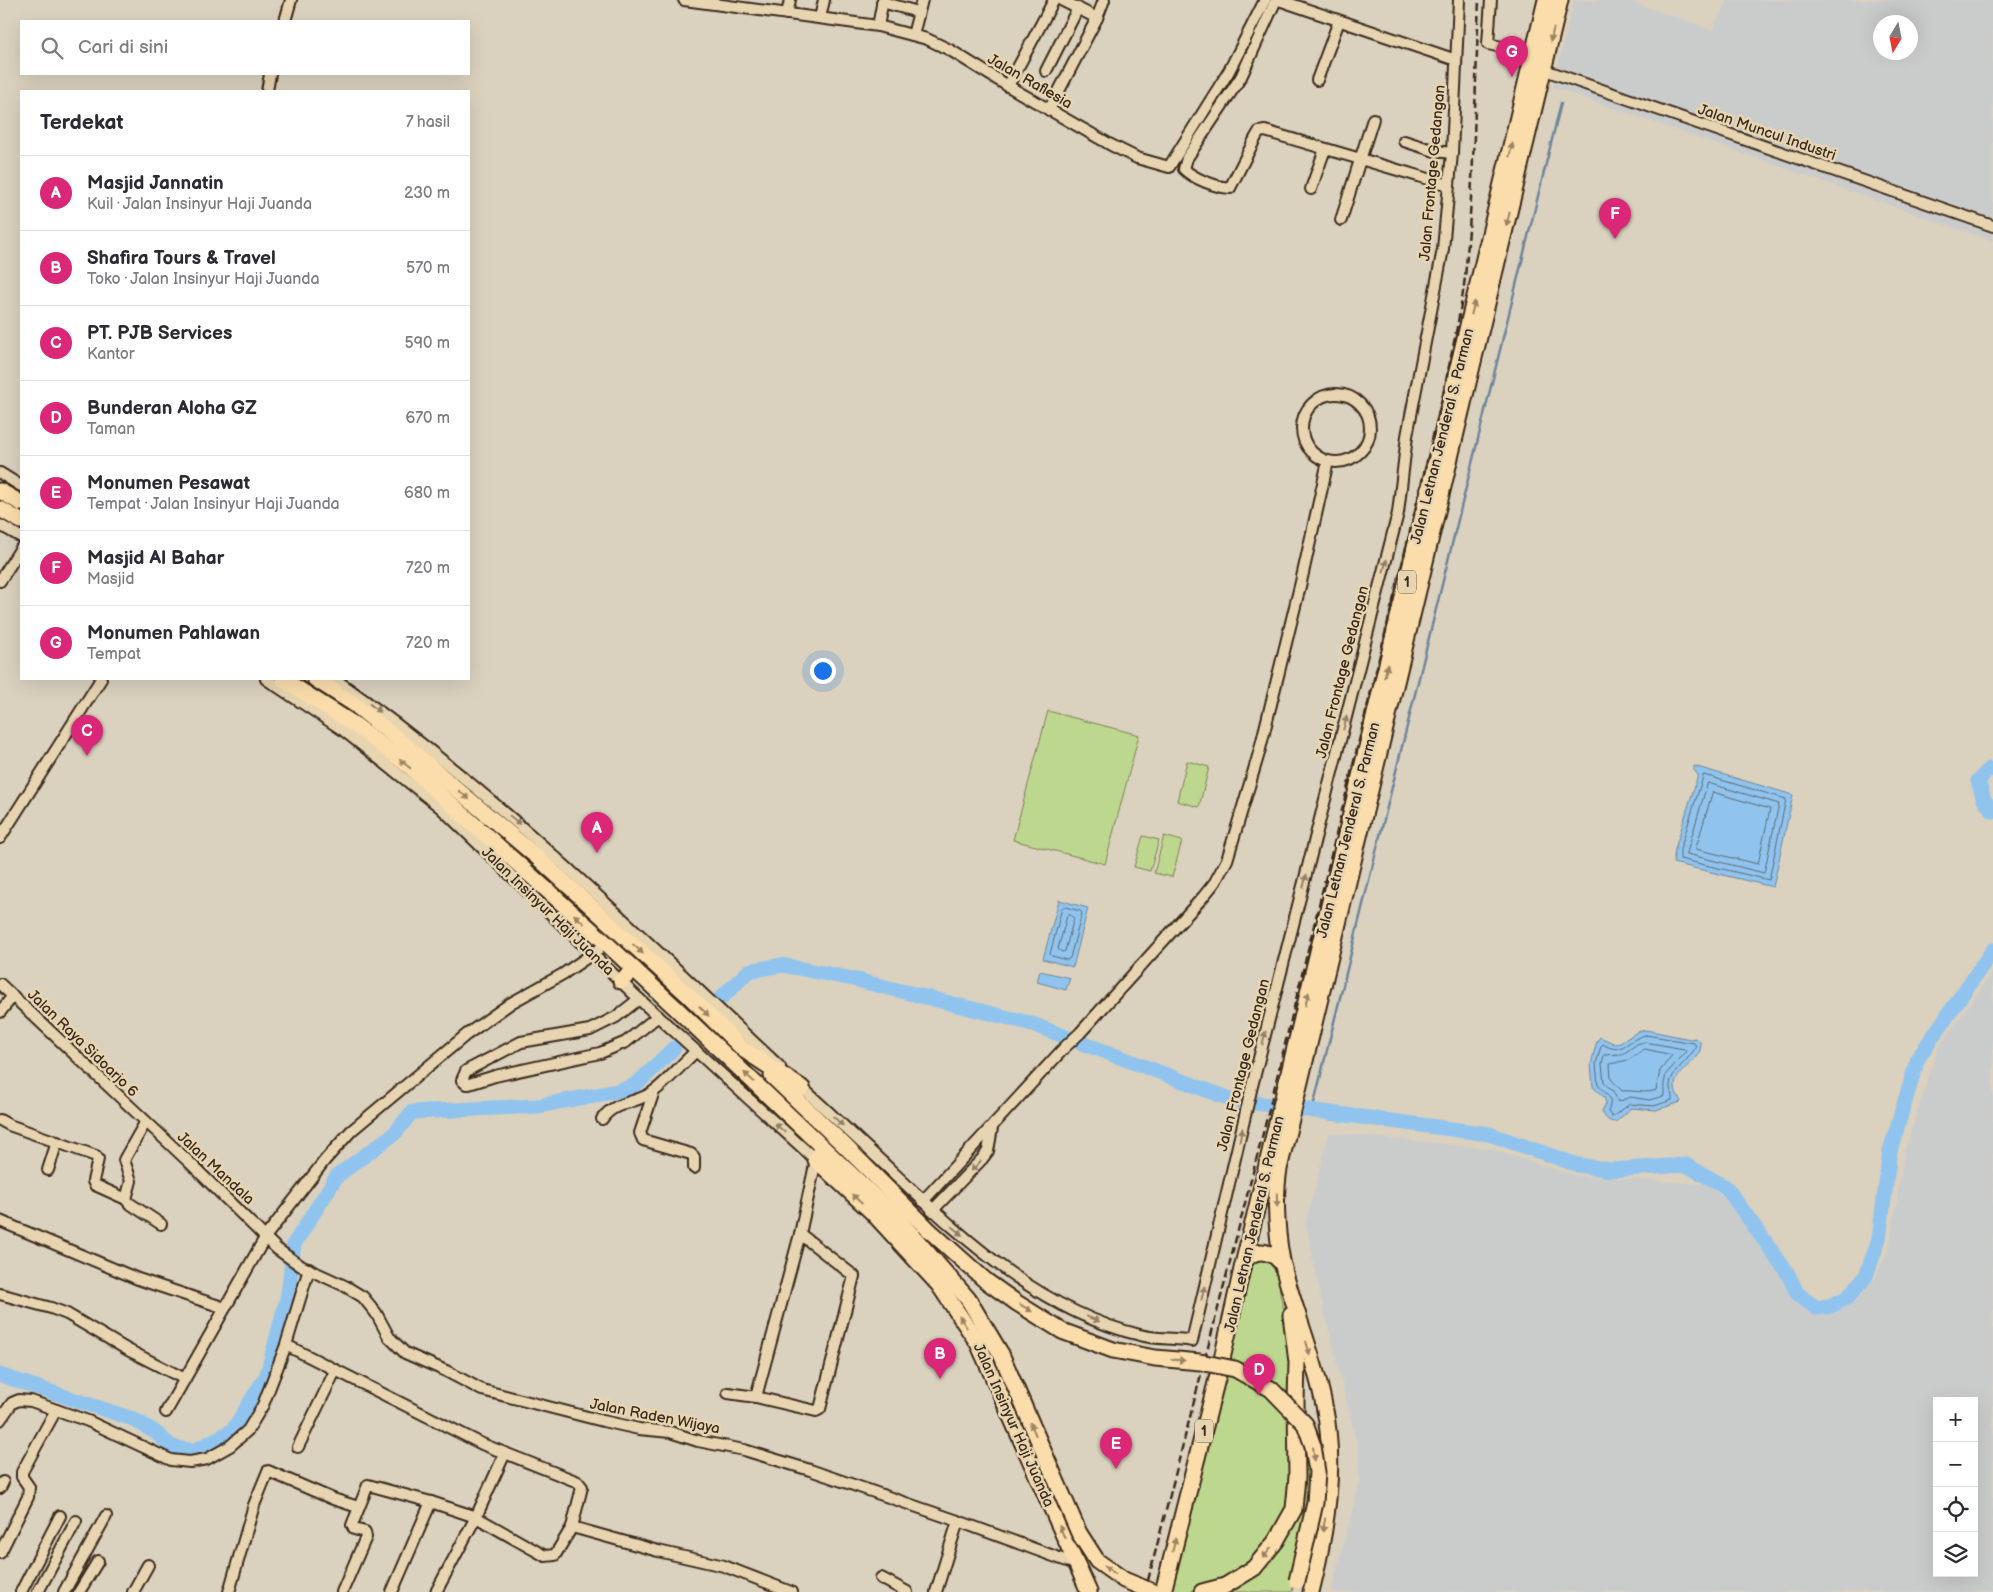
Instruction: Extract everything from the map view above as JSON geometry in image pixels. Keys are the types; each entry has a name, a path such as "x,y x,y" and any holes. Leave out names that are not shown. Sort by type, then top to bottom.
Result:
{"highway":[{"name":"1","path":"1536,64 1546,0"},
{"name":"1","path":"1536,64 1560,0"},
{"name":"Jalan Letnan Jenderal S. Parman","path":"1163,1592 1222,1359 1242,1269 1285,1117 1536,64"},
{"path":"0,491 20,502"},
{"path":"0,509 20,520"},
{"name":"Jalan Insinyur Haji Juanda","path":"285,680 355,726 410,767 606,943 711,1042 939,1285 978,1343 1089,1592"},
{"name":"Jalan Insinyur Haji Juanda","path":"317,680 354,704 541,852 726,1024 744,1050 802,1088"},
{"path":"524,870 541,852"},
{"path":"621,981 634,969"},
{"path":"744,1050 845,1146 929,1230 986,1281 1017,1303 1062,1331 1113,1350 1155,1358 1200,1362 1235,1369 1271,1388 1305,1424 1313,1446 1317,1472 1315,1503 1296,1586"},
{"name":"Jalan Letnan Jenderal S. Parman","path":"1285,1117 1277,1184 1279,1229 1285,1273 1324,1404 1330,1448 1329,1495 1311,1592"},
{"path":"822,1162 898,1219 968,1299 1001,1354 1079,1533 1092,1554 1097,1561 1124,1580 1153,1592"},
{"path":"1202,1592 1225,1586 1254,1568 1276,1541 1294,1509 1297,1477 1297,1362 1285,1273 1276,1256 1262,1251 1249,1256 1242,1269"}],"street":[{"path":"285,20 291,0"},
{"name":"Jalan Raflesia","path":"684,0 878,26 932,40 1049,110 1129,153 1169,167 1236,75 1265,0"},
{"path":"788,14 790,0"},
{"path":"820,18 824,0"},
{"path":"913,35 922,0"},
{"path":"1008,86 1054,0"},
{"path":"1061,0 1097,18"},
{"path":"1049,110 1097,18 1104,0"},
{"path":"1449,185 1262,131 1256,137 1230,188 1188,173 1184,169 1187,158 1278,0 1456,60"},
{"name":"Jalan Frontage Gedangan","path":"1192,1341 1252,1086 1398,513 1407,436 1443,248 1452,153 1458,0"},
{"name":"Jalan Muncul Industri","path":"1490,0 1488,44 1536,64 1993,226"},
{"path":"878,26 883,1 918,12"},
{"path":"1046,71 1078,8"},
{"path":"1317,80 1340,21"},
{"path":"266,90 270,75"},
{"path":"1341,220 1374,119"},
{"path":"1404,141 1435,151 1452,153"},
{"path":"1311,189 1325,149"},
{"path":"1342,395 1354,399 1364,408 1369,419 1370,432 1366,444 1353,458 1341,462 1328,461 1316,456 1308,446 1303,434 1303,422 1308,410 1317,401 1329,396 1342,395"},
{"path":"923,1201 1080,1033 1203,896 1227,860 1259,753 1301,582 1328,461"},
{"path":"0,473 20,485"},
{"path":"0,525 20,536"},
{"path":"0,581 20,550"},
{"path":"0,838 100,680"},
{"name":"Jalan Insinyur Haji Juanda","path":"267,680 342,730 440,807 639,999 694,1050 822,1162"},
{"name":"Jalan Insinyur Haji Juanda","path":"336,680 428,750 541,852"},
{"path":"166,1412 266,1236 325,1160 358,1126 466,1035 511,1003 563,974 606,943"},
{"name":"Jalan Raya Sidoarjo 6","path":"0,984 145,1123"},
{"path":"0,1012 13,996"},
{"path":"639,999 616,1017 590,1030 521,1042 466,1071 462,1080 469,1084 495,1076 600,1053 626,1042 658,1016"},
{"name":"Jalan Insinyur Haji Juanda","path":"726,1024 802,1088 932,1211 1008,1272 1040,1293 1090,1318 1139,1335 1164,1340 1179,1338 1192,1341"},
{"path":"602,1119 607,1112 617,1106 640,1099 654,1091 694,1050"},
{"path":"654,1091 640,1133 641,1138 692,1154 694,1157 694,1168"},
{"path":"0,1120 98,1157 93,1183 126,1199 129,1203 161,1224"},
{"path":"126,1199 131,1181 124,1160 145,1123"},
{"name":"Jalan Mandala","path":"145,1123 266,1236"},
{"path":"932,1211 988,1151 992,1128"},
{"path":"48,1170 57,1142"},
{"path":"756,1398 800,1234 822,1162"},
{"path":"0,1221 138,1279 225,1308"},
{"path":"728,1393 816,1412 820,1407 854,1276 800,1234"},
{"name":"Jalan Raden Wijaya","path":"266,1236 277,1248 305,1267 345,1286 363,1297 376,1312 389,1337 405,1353 446,1371 482,1390 603,1421 639,1429 670,1432 698,1441 744,1450 810,1470 1078,1565"},
{"path":"0,1420 12,1403 19,1400 32,1402 88,1421 171,1460 190,1462 208,1459 230,1446 248,1430 263,1405 286,1345 305,1267"},
{"path":"0,1294 67,1314 128,1350 185,1379"},
{"path":"286,1345 437,1422 505,1454 581,1484 582,1488 572,1528 554,1555 544,1556 476,1517 370,1485 366,1487 352,1525 354,1529 365,1532 366,1537 342,1592"},
{"path":"298,1447 335,1371"},
{"path":"0,1553 27,1502 30,1491 22,1477 22,1472 56,1410"},
{"path":"436,1592 476,1517 505,1454"},
{"path":"229,1592 254,1505 268,1472 333,1499 358,1507"},
{"path":"392,1592 431,1502"},
{"path":"21,1592 60,1516"},
{"path":"64,1592 106,1516"},
{"path":"38,1592 76,1521"},
{"path":"936,1592 958,1521"},
{"path":"572,1528 724,1566 792,1592"},
{"path":"79,1592 98,1561"},
{"path":"133,1592 148,1565"},
{"path":"881,1578 907,1592"}],"shaded area":[{"path":"1574,0 1627,0 1712,30 1728,0 1993,0 1993,241 1553,87"},
{"path":"1993,972 1993,1592 1331,1592 1359,1485 1359,1452 1320,1294 1306,1223 1329,1133 1489,1148 1575,1176 1708,1184 1732,1203 1790,1284 1817,1307 1836,1311 1874,1280 1889,1249 1905,1149 1938,1048"}],"green space":[{"path":"1048,711 1139,735 1105,864 1013,840"},
{"path":"1187,761 1209,767 1199,807 1177,801"},
{"path":"1143,836 1159,840 1150,871 1134,867"},
{"path":"1164,836 1182,841 1172,877 1154,873"},
{"path":"1270,1258 1279,1274 1280,1294 1289,1331 1310,1472 1305,1536 1292,1592 1169,1592 1252,1264 1257,1259"}],"water":[{"path":"1694,766 1793,795 1773,887 1673,863 1675,849 1698,775 1694,770"},
{"path":"1059,900 1088,908 1073,967 1043,959"},
{"path":"1040,971 1070,978 1066,990 1037,982"},
{"path":"1646,1030 1690,1039 1695,1038 1701,1043 1697,1055 1676,1081 1675,1089 1681,1102 1656,1110 1631,1108 1616,1122 1611,1121 1606,1118 1602,1111 1606,1103 1604,1097 1593,1087 1591,1064 1597,1041 1600,1037 1615,1044 1620,1043 1637,1032"}],"waterway":[{"path":"1227,93 1252,42"},
{"path":"1312,1111 1561,103"},
{"path":"1993,769 1989,769 1978,781 1984,800 1993,811"},
{"path":"721,998 749,971 782,965 853,979 1029,1023 1233,1100 1489,1134 1578,1165 1610,1170 1686,1165 1726,1187 1787,1272 1797,1293 1816,1308 1830,1306 1848,1297 1866,1276 1879,1239 1890,1151 1918,1058 1993,950"},
{"path":"0,1375 133,1419 155,1432 172,1447 194,1451 233,1430 267,1375 288,1295 294,1244 337,1176 395,1133 412,1112 538,1106 617,1091 631,1087 640,1081 674,1048"}],"railway":[{"path":"1145,1592 1269,1110 1442,400 1458,324 1468,242 1479,0"}],"place":[{"name":"Monumen Pahlawan","path":"1512,77"},
{"name":"Masjid Al Bahar","path":"1615,239"},
{"name":"PT. PJB Services","path":"87,756"},
{"name":"Masjid Jannatin","path":"597,853"},
{"name":"Shafira Tours & Travel","path":"940,1379"},
{"name":"Bunderan Aloha GZ","path":"1259,1395"},
{"name":"Monumen Pesawat","path":"1116,1469"}]}
